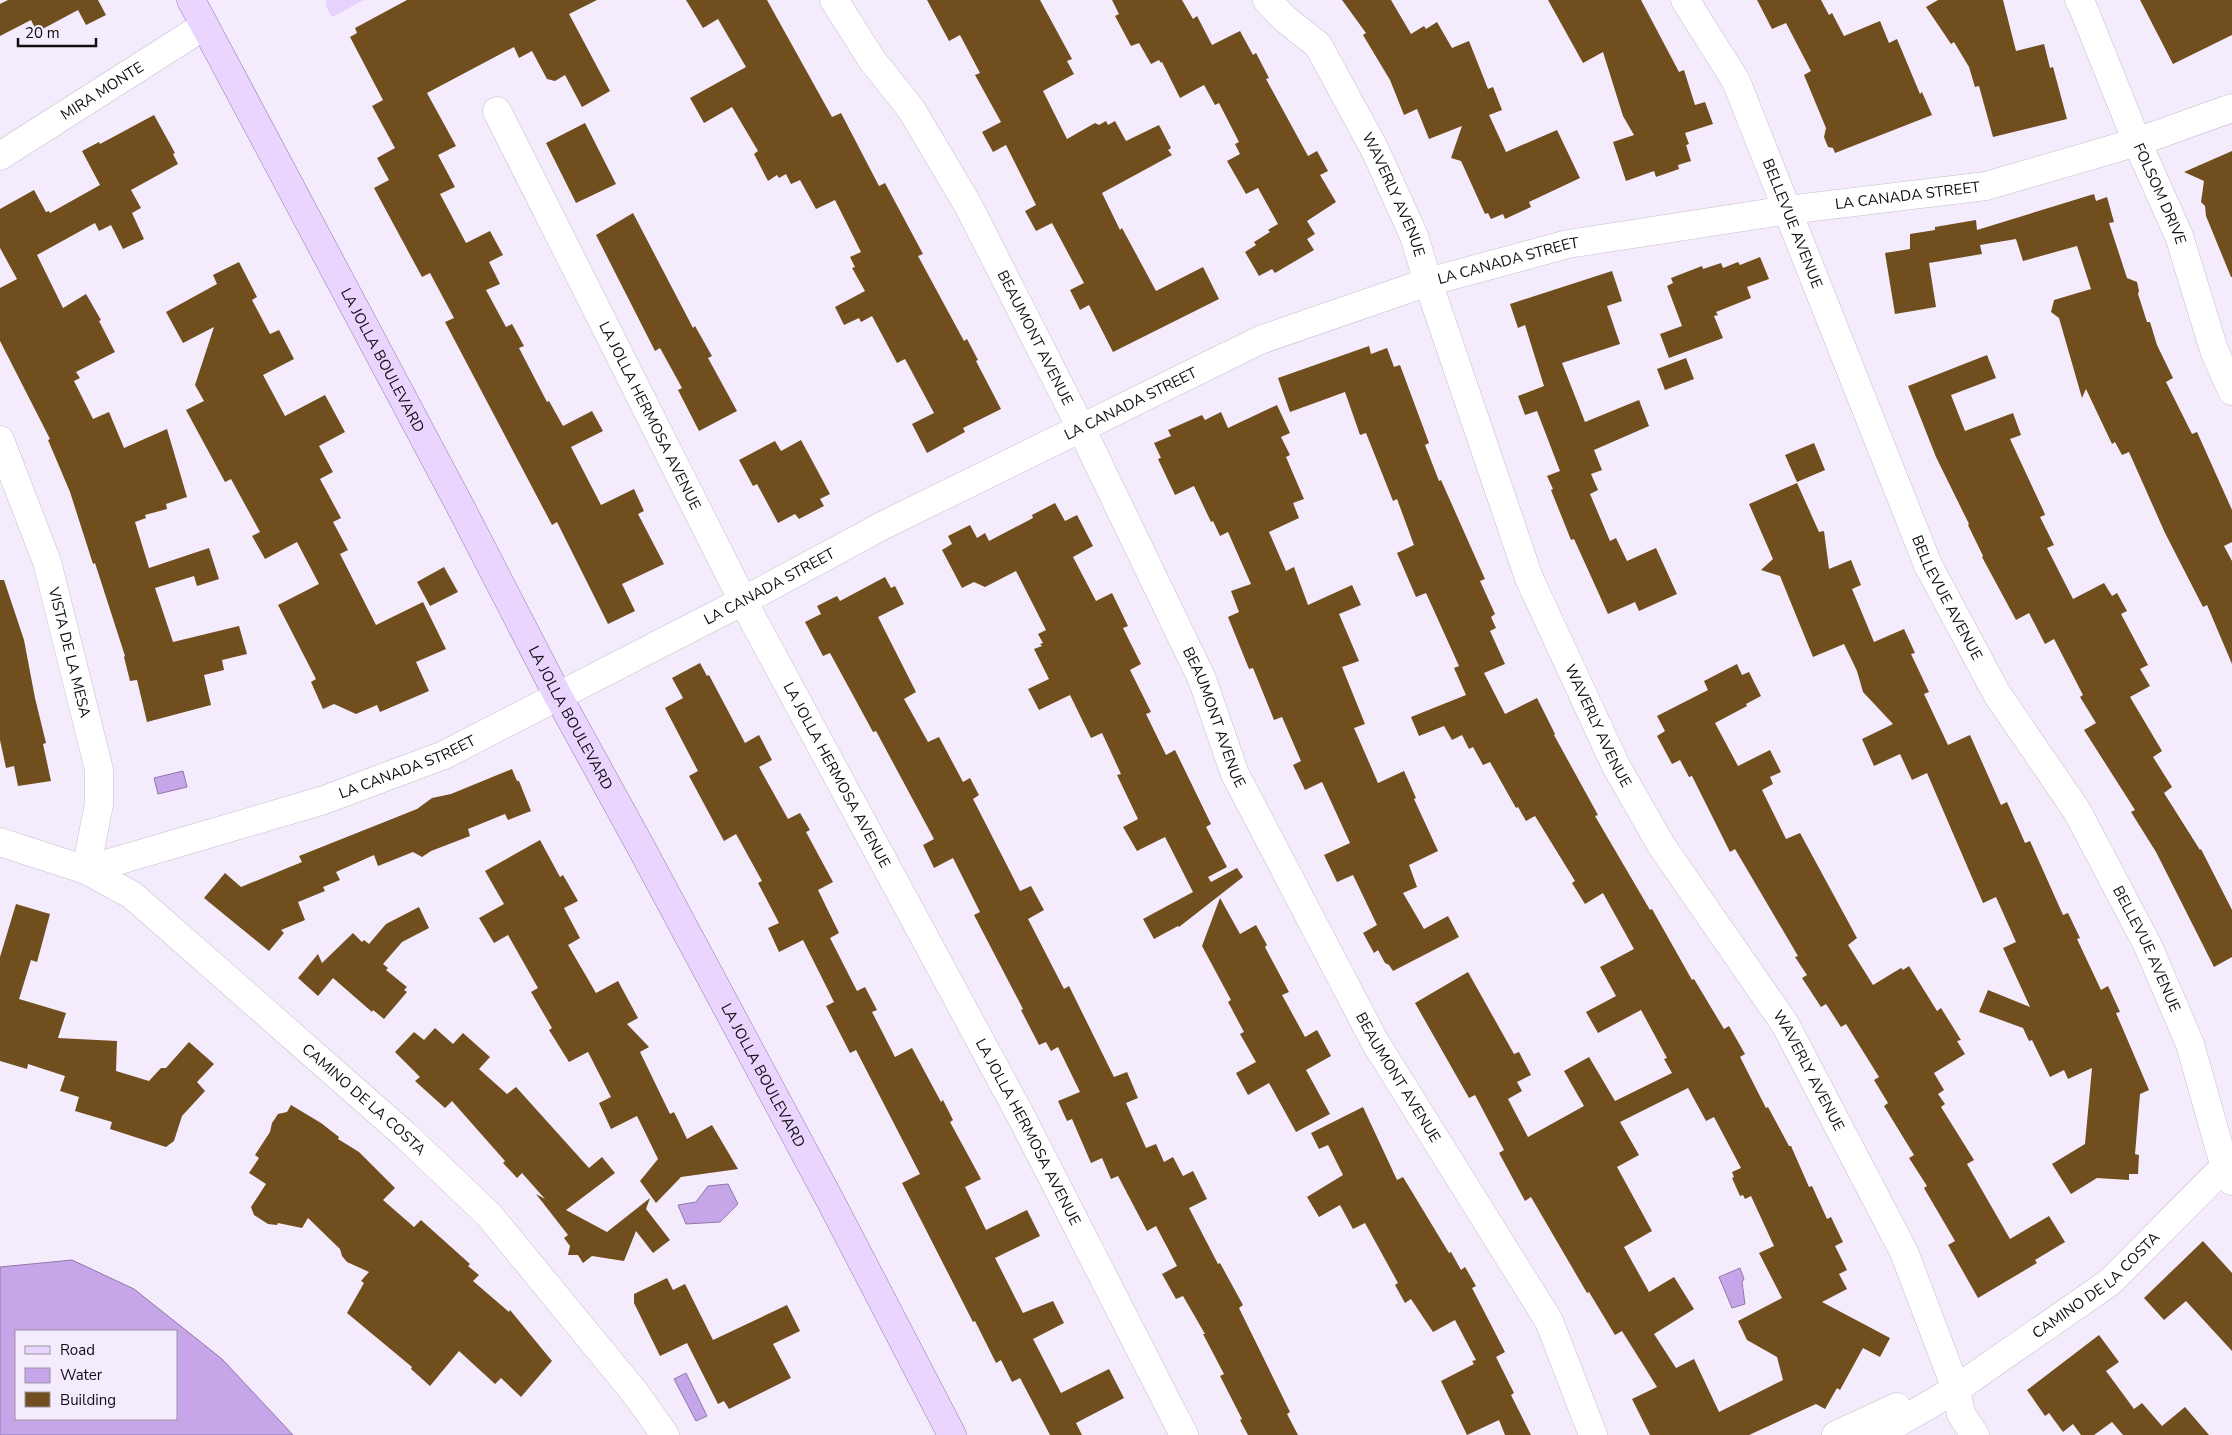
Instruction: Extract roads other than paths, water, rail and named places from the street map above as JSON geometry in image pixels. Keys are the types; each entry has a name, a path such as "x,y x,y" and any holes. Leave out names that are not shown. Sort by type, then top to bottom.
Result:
{"main road":[{"name":"LA JOLLA BOULEVARD","path":"192,0 558,696 638,841 822,1185 952,1435"}],"street":[{"name":"BEAUMONT AVENUE","path":"834,0 872,60 911,109 968,205 1081,428 1202,679 1235,774 1375,1042 1549,1321 1593,1435"},
{"name":"WAVERLY AVENUE","path":"1267,0 1285,19 1318,45 1375,150 1414,236 1529,578 1615,764 1661,846 1785,1024 1904,1252 1956,1390 1961,1414 1975,1435"},
{"name":"BELLEVUE AVENUE","path":"1685,0 1736,81 1928,565 1997,694 2077,811 2148,946 2190,1044 2230,1169"},
{"name":"FOLSOM DRIVE","path":"2079,0 2137,142 2179,236 2214,350 2232,391"},
{"name":"MIRA MONTE","path":"0,156 204,26"},
{"name":"LA CANADA STREET","path":"86,870 324,800 444,755 743,601 882,526 1260,340 1428,282 1568,244 1788,210 1986,186 2137,142 2232,108"},
{"name":"LA JOLLA HERMOSA AVENUE","path":"497,111 743,601 1023,1120 1184,1435"},
{"name":"VISTA DE LA MESA","path":"0,440 47,562 99,770 99,804 86,870"},
{"name":"CAMINO DE LA COSTA","path":"0,842 86,870 132,895 404,1134 489,1215 636,1394 665,1435"},
{"name":"CAMINO DE LA COSTA","path":"1877,1435 1956,1390 2110,1282 2230,1169"},
{"name":"CAMINO DE LA COSTA","path":"1836,1435 1888,1410 1956,1390"}],"water":[{"path":"183,771 187,787 158,794 154,778"},
{"path":"728,1184 738,1204 720,1222 686,1224 678,1205 696,1202 708,1186"},
{"path":"72,1260 134,1289 222,1359 293,1435 0,1435 0,1267"},
{"path":"1740,1268 1744,1279 1742,1282 1745,1304 1732,1308 1719,1277"},
{"path":"686,1373 707,1416 696,1421 674,1379"}]}
